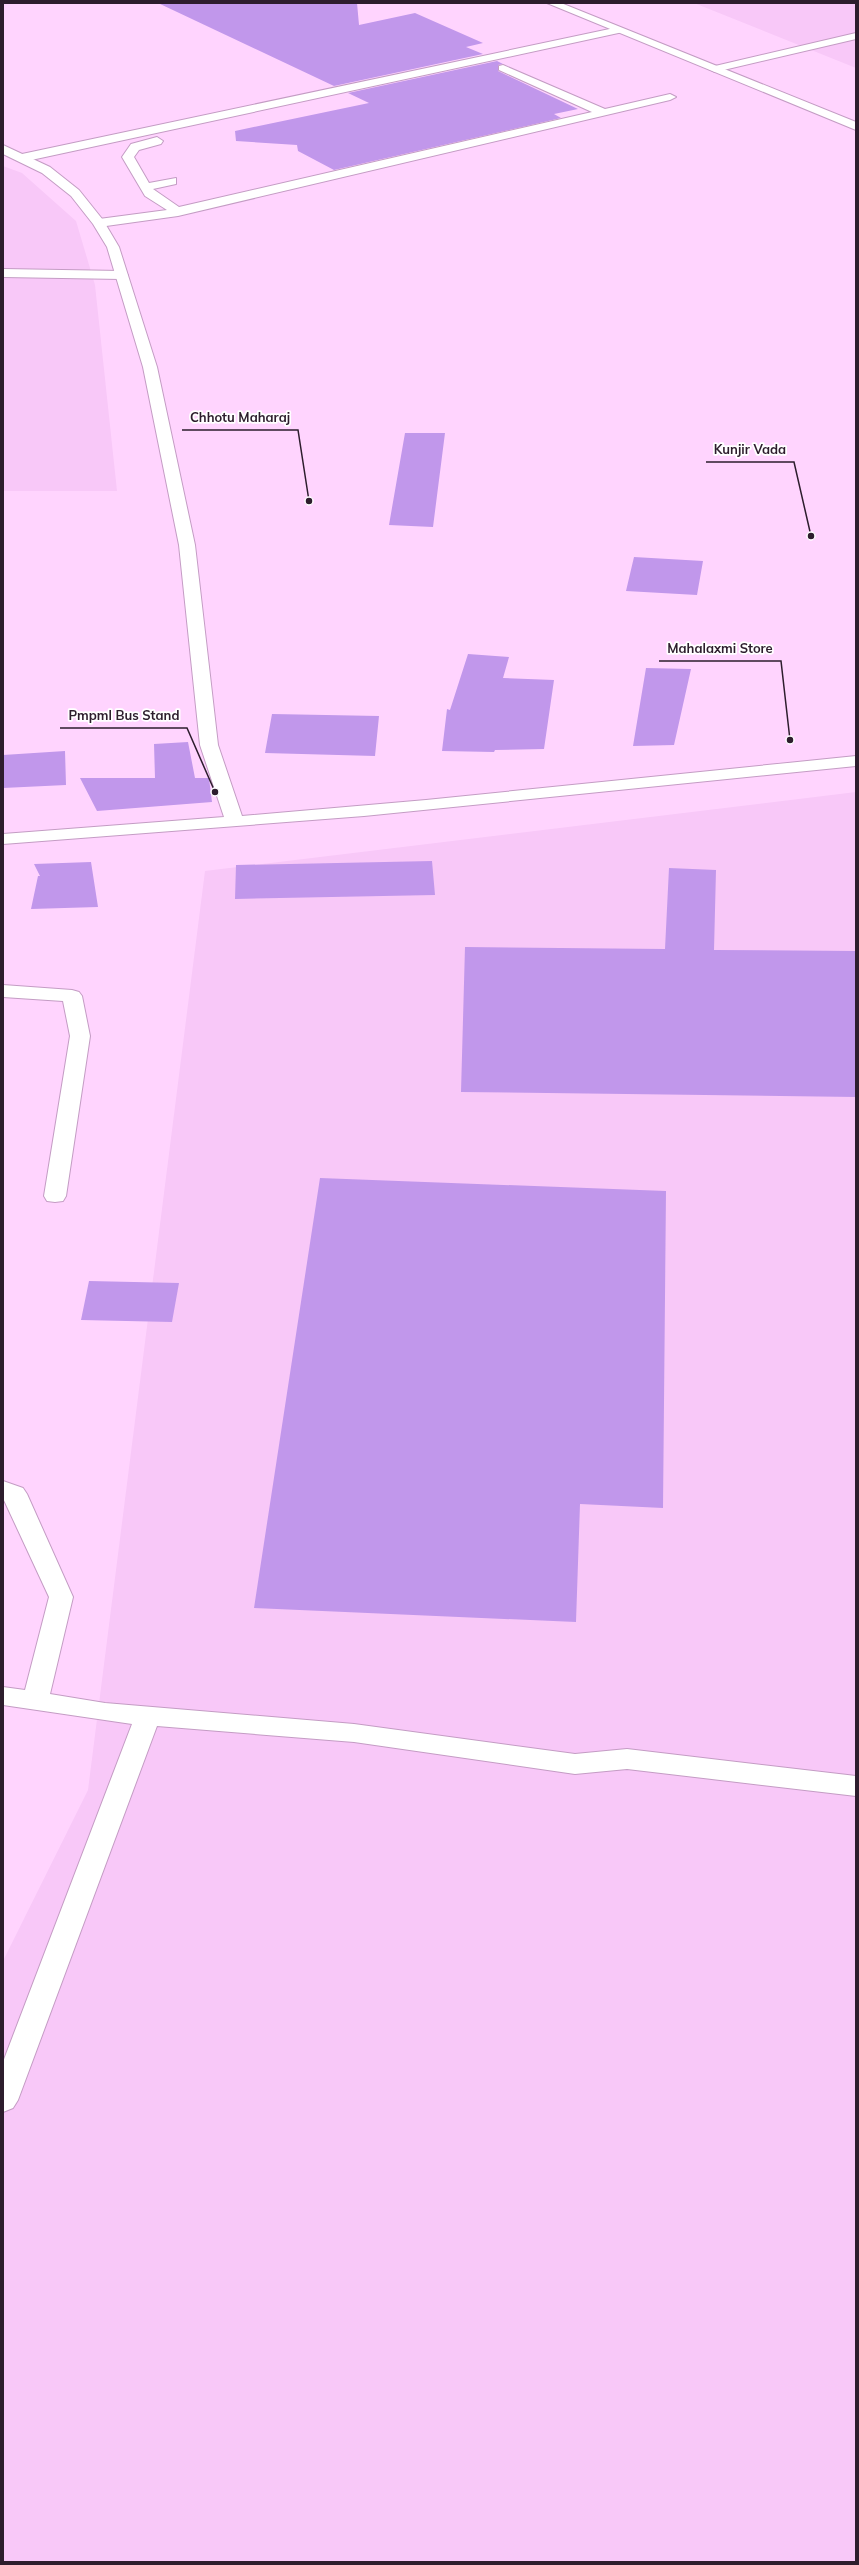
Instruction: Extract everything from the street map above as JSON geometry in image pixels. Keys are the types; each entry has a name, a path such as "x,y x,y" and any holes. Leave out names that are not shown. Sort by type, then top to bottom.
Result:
{"street":[{"path":"552,3 856,126"},
{"path":"22,158 619,30"},
{"path":"715,69 856,36"},
{"path":"836,41 855,48"},
{"path":"733,76 855,48"},
{"path":"716,56 754,71"},
{"path":"489,71 525,64"},
{"path":"503,68 603,112"},
{"path":"99,223 149,218 178,212 670,97"},
{"path":"178,212 149,193 128,157 130,151 141,144 199,132"},
{"path":"3,149 46,170 69,189 99,223 113,247 150,367 187,545 209,745 234,820"},
{"path":"146,187 172,181"},
{"path":"164,202 185,197"},
{"path":"3,273 121,274"},
{"path":"3,839 607,788 856,761"},
{"path":"3,991 72,996 80,1036 56,1196"},
{"path":"3,1489 15,1494 61,1597 35,1701"},
{"path":"3,1696 104,1712 354,1734 575,1764 627,1759 856,1786"},
{"path":"3,2100 148,1716"}],"shaded area":[{"path":"694,3 856,3 856,68"},
{"path":"3,166 22,173 76,221 95,285 117,491 3,491"},
{"path":"856,792 856,2562 3,2562 3,1961 88,1790 205,871"}],"building":[{"path":"158,3 357,3 359,25 415,13 483,43 466,47 483,54 334,86"},
{"path":"497,61 503,64 498,65 498,71 578,109 554,114 561,118 334,170 298,151 297,145 236,141 235,131 369,103 348,93"},
{"path":"405,433 445,433 433,527 389,525"},
{"path":"634,557 703,561 697,595 626,591"},
{"path":"468,654 509,657 503,678 554,680 544,749 495,750 494,752 442,751 447,709 450,710"},
{"path":"646,668 691,669 674,745 633,746"},
{"path":"272,714 379,716 375,756 265,753"},
{"path":"188,742 195,778 209,778 212,802 97,811 80,778 155,778 154,744"},
{"path":"65,751 66,785 3,788 3,755"},
{"path":"432,861 435,895 235,899 236,865"},
{"path":"91,862 98,907 31,909 38,876 40,876 34,864"},
{"path":"669,868 716,870 714,950 856,951 856,1097 461,1092 465,947 665,949"},
{"path":"320,1178 666,1191 663,1508 580,1504 576,1622 254,1608"},
{"path":"89,1281 179,1283 172,1322 81,1320"}],"place":[{"name":"Chhotu Maharaj","path":"309,501"},
{"name":"Kunjir Vada","path":"811,536"},
{"name":"Mahalaxmi Store","path":"790,740"},
{"name":"Pmpml Bus Stand","path":"215,792"}]}
